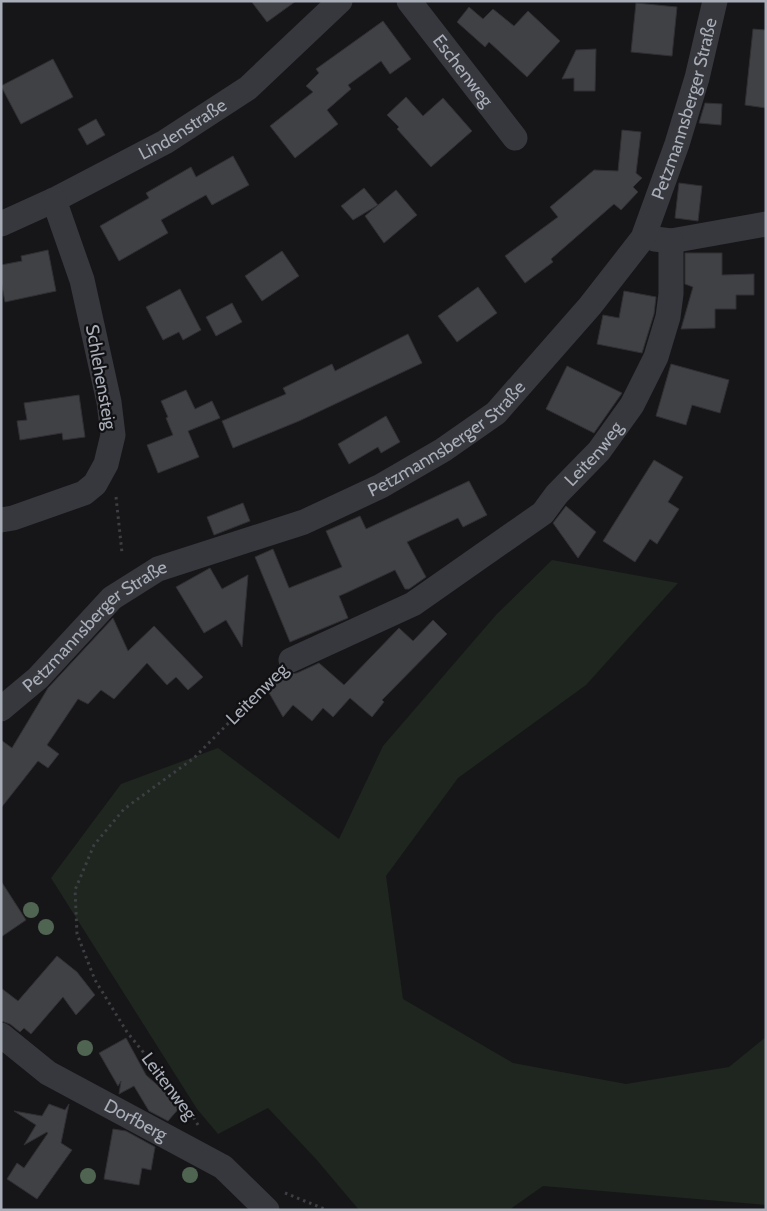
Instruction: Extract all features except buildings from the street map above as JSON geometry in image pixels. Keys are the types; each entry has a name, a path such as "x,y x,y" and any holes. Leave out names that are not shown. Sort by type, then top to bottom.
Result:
{"street":[{"name":"Lindenstraße","path":"1,224 54,200 165,142 248,88 340,1"},
{"name":"Eschenweg","path":"409,1 516,138"},
{"name":"Petzmannsberger Straße","path":"1,708 38,678 112,598 158,569 304,522 380,486 443,450 496,413 590,306 643,238 683,125 697,78 715,1"},
{"name":"Schlehensteig","path":"1,520 22,515 84,493 95,484 106,464 113,435 109,402 82,280 54,200"},
{"path":"643,238 671,241 766,224"},
{"name":"Leitenweg","path":"291,660 412,604 543,513 557,494 599,451 632,405 656,357 668,317 671,294 671,241"},
{"name":"Dorfberg","path":"1,1035 48,1073 223,1167 267,1210"}],"path":[{"path":"106,464 113,471 122,553"},
{"name":"Leitenweg","path":"200,1128 186,1105 127,1032 95,980 77,934 75,890 94,845 124,809 194,758 291,660"}],"shaded area":[{"path":"552,560 678,583 586,685 458,778 386,876 403,999 513,1063 626,1084 729,1067 766,1037 766,1205 543,1186 509,1210 359,1210 316,1159 268,1108 218,1134 197,1109 51,878 121,784 218,748 339,839 383,746 496,615"}]}
